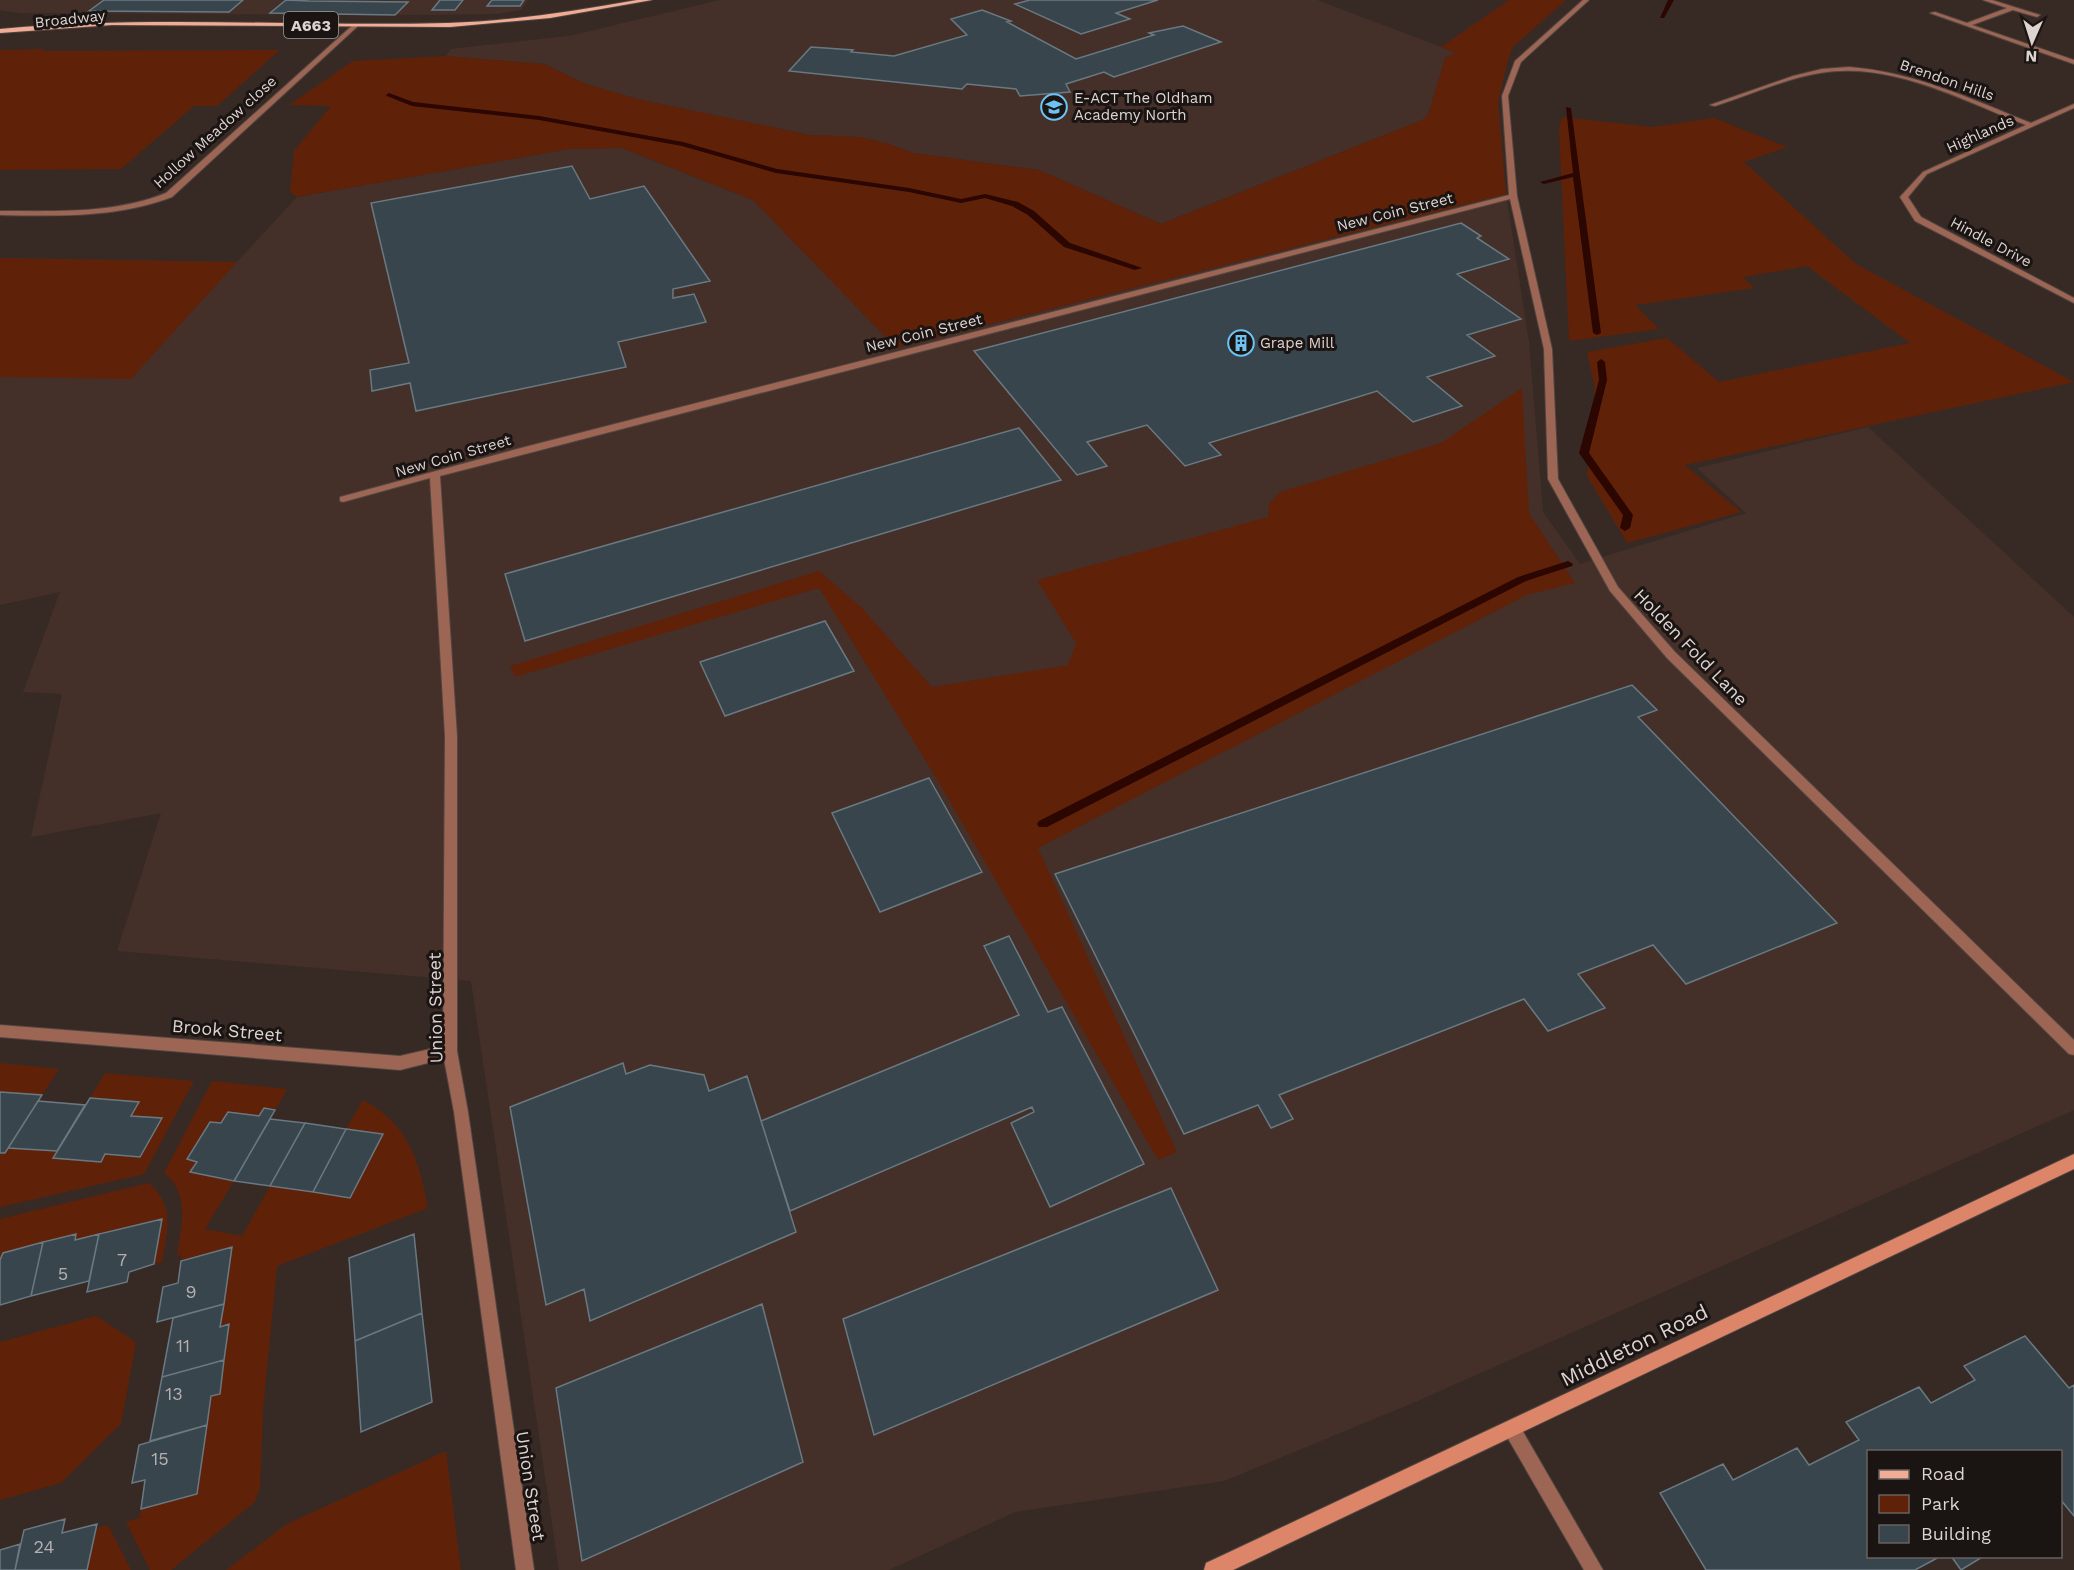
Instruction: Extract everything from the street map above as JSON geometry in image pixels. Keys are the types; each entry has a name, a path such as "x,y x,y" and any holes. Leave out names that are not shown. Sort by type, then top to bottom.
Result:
{"main road":[{"name":"Broadway","path":"0,31 98,22 448,25 520,20 649,0"},
{"path":"0,22 38,26"},
{"name":"Broadway","path":"0,40 142,23"},
{"name":"Middleton Road","path":"1213,1570 2074,1161"}],"street":[{"name":"Holden Fold Lane","path":"1586,0 1518,61 1506,96 1512,196 1548,349 1553,479 1614,589 1671,655 2074,1049"},
{"path":"1986,0 2037,15"},
{"path":"1966,25 2012,8"},
{"path":"1932,13 2074,62"},
{"name":"Hollow Meadow close","path":"0,213 57,213 134,207 169,195 356,25"},
{"name":"Brendon Hills","path":"1713,105 1821,71 1856,69 1906,78 2031,125"},
{"name":"Highlands","path":"1904,197 1925,173 2074,106"},
{"name":"New Coin Street","path":"343,499 435,476 520,451 1512,196"},
{"name":"Hindle Drive","path":"1904,197 1918,219 2074,301"},
{"name":"Union Street","path":"435,476 451,736 450,1051 461,1112 525,1570"},
{"name":"Brook Street","path":"0,1031 400,1063 450,1051"},
{"path":"1512,1429 1594,1570"}],"shaded area":[{"path":"0,0 528,0 521,10 497,14 406,15 21,13 0,10"},
{"name":"E-ACT The Oldham Academy North","path":"720,0 1317,0 1457,53 1445,58 1428,115 1422,120 1161,224 1039,170 913,153 860,137 810,135 637,99 583,83 544,64 446,56 451,49 569,36"},
{"path":"622,148 753,200 897,348 1506,194 1529,342 1543,512 1580,564 1746,513 1697,468 1868,427 2074,617 2074,1110 1415,1402 1224,1481 1015,1512 889,1570 559,1570 471,981 117,951 161,813 31,837 62,694 23,692 60,592 0,605 0,258 237,262 297,197 569,149"}],"green space":[{"path":"1509,0 1566,0 1512,48 1507,64 1498,102 1506,194 896,348 753,200 622,148 569,149 297,197 290,192 294,151 331,106 289,105 353,61 446,56 544,64 583,83 637,99 810,135 860,137 913,153 1039,170 1161,224 1422,120 1428,115 1445,58 1456,53 1441,47"},
{"path":"43,49 42,51 280,50 217,106 194,106 121,169 0,170 0,50"},
{"path":"1562,117 1653,127 1714,118 1787,147 1744,162 1856,264 2074,382 1685,465 1741,512 1627,543 1587,476 1595,389 1587,352 1667,338 1719,382 1910,343 1807,266 1743,277 1754,288 1635,305 1659,329 1569,341 1559,129"},
{"path":"0,258 237,262 131,379 0,377"},
{"path":"1522,388 1529,513 1575,583 1527,595 1038,848 1177,1152 1158,1160 935,776 819,588 515,677 510,666 819,571 861,607 932,687 1068,665 1076,643 1037,580 1268,517 1269,504 1280,492 1441,443"},
{"path":"0,1063 59,1069 42,1095 0,1092"},
{"path":"105,1073 194,1081 144,1174 0,1207 0,1153 5,1153 8,1148 57,1151 53,1158 101,1162 105,1154 140,1157 162,1118 131,1116 138,1102 90,1098"},
{"path":"212,1081 287,1089 275,1110 264,1108 259,1116 228,1112 221,1123 210,1122 187,1159 197,1162 191,1171 234,1181 205,1229 242,1236 270,1186 350,1197 383,1134 346,1129 363,1100 391,1120 409,1145 421,1175 428,1208 277,1266 263,1411 260,1488 255,1502 171,1570 150,1570 126,1522 139,1518 141,1509 197,1494 211,1396 220,1394 229,1325 220,1327 232,1247 181,1261 182,1255 177,1256 182,1223 181,1201 172,1181 164,1173"},
{"path":"149,1183 163,1201 168,1219 162,1262 154,1264 161,1219 75,1240 76,1234 3,1253 0,1260 0,1219"},
{"path":"96,1316 136,1342 121,1424 61,1483 0,1500 0,1342"},
{"path":"446,1451 461,1570 226,1570 287,1524"},
{"path":"108,1525 131,1570 87,1570 97,1528"}],"building":[{"path":"104,0 243,0 229,12 89,11"},
{"path":"286,0 408,2 395,15 270,13"},
{"path":"440,0 463,0 455,10 432,10"},
{"path":"492,0 524,0 520,6 487,6"},
{"path":"1030,0 1158,0 1116,13 1130,19 1081,34 1015,4"},
{"path":"982,10 1011,21 1007,22 1076,59 1154,35 1149,33 1183,26 1221,42 1114,77 1104,72 1066,84 1070,92 1020,96 1016,89 967,84 962,89 789,71 811,47 894,56 967,35 951,19"},
{"path":"572,166 590,199 644,186 710,281 673,289 673,298 694,294 706,322 618,342 626,367 416,411 410,383 372,391 370,370 409,363 371,203"},
{"name":"Grape Mill","path":"1461,223 1481,236 1477,238 1509,259 1457,274 1521,319 1467,335 1495,356 1427,377 1462,406 1413,422 1377,391 1209,443 1221,455 1185,466 1147,425 1087,442 1107,466 1077,475 974,351"},
{"path":"1019,428 1061,480 525,641 505,574"},
{"path":"825,621 854,671 725,716 700,662"},
{"path":"1632,685 1657,710 1638,717 1837,923 1686,984 1653,945 1578,974 1605,1008 1548,1031 1524,999 1279,1095 1293,1119 1271,1128 1258,1105 1184,1134 1055,874"},
{"path":"929,778 982,872 880,912 832,813"},
{"path":"1009,936 1048,1012 1062,1007 1144,1164 1050,1207 1011,1123 1034,1112 1032,1107 790,1211 761,1121 1019,1015 984,946"},
{"path":"623,1063 626,1074 650,1065 704,1075 709,1091 747,1076 796,1232 590,1321 584,1289 546,1305 510,1107"},
{"path":"0,1092 42,1095 5,1153 0,1153"},
{"path":"90,1098 139,1102 131,1116 162,1118 140,1157 105,1154 101,1162 53,1158"},
{"path":"38,1101 85,1105 57,1151 8,1148"},
{"path":"264,1108 275,1110 234,1181 190,1172 197,1162 187,1159 210,1122 221,1123 228,1112 259,1116"},
{"path":"270,1119 305,1123 270,1186 234,1181"},
{"path":"305,1123 346,1129 313,1192 270,1186"},
{"path":"346,1129 383,1134 350,1198 313,1192"},
{"path":"1171,1188 1218,1290 874,1435 843,1319"},
{"path":"162,1219 154,1264 129,1272 127,1282 87,1292 99,1234"},
{"path":"76,1234 75,1240 99,1234 89,1281 31,1296 43,1242"},
{"path":"414,1234 422,1313 355,1341 349,1258"},
{"path":"43,1242 31,1296 0,1305 0,1260 3,1253"},
{"path":"232,1247 224,1304 157,1322 163,1287 178,1283 181,1261"},
{"path":"224,1304 220,1327 229,1324 224,1360 162,1377 173,1318"},
{"path":"762,1304 803,1462 582,1561 556,1388"},
{"path":"422,1313 432,1402 361,1432 355,1341"},
{"path":"2025,1336 2069,1388 2074,1385 2074,1516 2062,1501 2062,1450 1867,1450 1867,1558 1937,1558 1915,1570 1706,1570 1660,1493 1723,1464 1733,1480 1797,1448 1809,1465 1859,1440 1846,1422 1919,1387 1931,1403 1975,1380 1964,1366"},
{"path":"224,1360 220,1394 211,1396 207,1425 150,1441 162,1377"},
{"path":"207,1425 197,1494 141,1509 145,1480 132,1483 139,1445"},
{"path":"65,1519 62,1533 97,1524 87,1570 15,1570 24,1530"},
{"path":"20,1544 15,1570 0,1570 0,1550"},
{"path":"1952,1558 1981,1558 1961,1570"}],"waterway":[{"path":"1662,17 1671,0"},
{"path":"389,95 412,104 539,118 683,144 776,171 909,190 961,201 985,196 1015,204 1031,213 1067,245 1138,268"},
{"path":"1568,108 1597,333"},
{"path":"1544,182 1576,174"},
{"path":"1601,362 1603,380 1584,453 1628,515 1625,528"},
{"path":"1043,824 1522,579 1568,564"}],"place":[{"name":"E-ACT The Oldham Academy North","path":"1054,107"},
{"name":"Grape Mill","path":"1241,343"}]}
